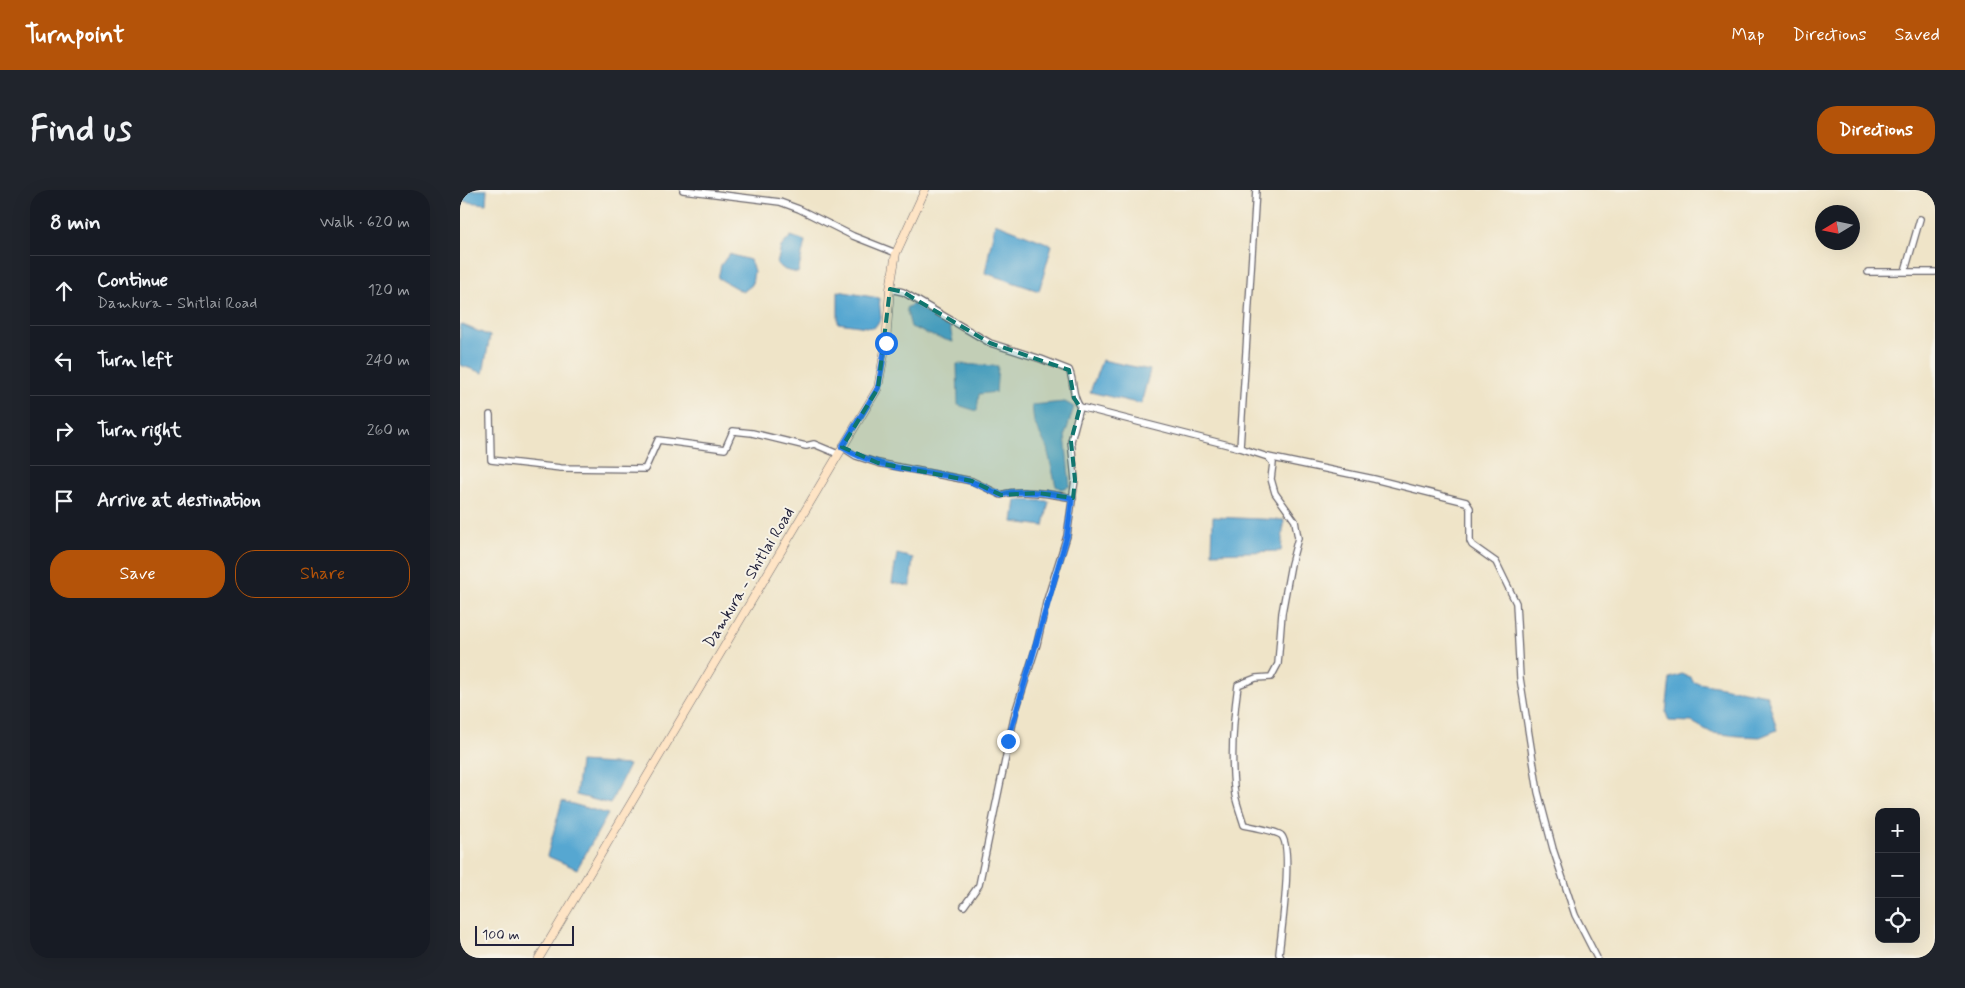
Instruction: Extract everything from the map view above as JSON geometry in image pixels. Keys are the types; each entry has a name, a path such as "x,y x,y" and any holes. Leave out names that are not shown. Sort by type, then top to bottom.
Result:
{"street":[{"path":"683,190 780,202 799,208 853,236 896,253"},
{"name":"Damkura - Shitlai Road","path":"539,958 878,388 886,343 890,289 896,253 925,190"},
{"path":"1240,448 1256,190"},
{"path":"1906,271 1920,219"},
{"path":"1868,272 1935,272"},
{"path":"890,289 903,292 990,344 1041,359 1069,370 1074,380 1074,398 1080,407 1240,448 1268,457 1359,476 1466,502 1470,508 1470,541 1472,545 1496,562 1516,603 1520,678 1538,792 1552,850 1575,915 1597,958"},
{"path":"964,906 978,885 1008,741 1067,536 1075,480 1071,441 1080,407"},
{"path":"490,415 491,460 561,468 645,469 658,440 725,449 733,431 752,433 806,446 814,444 878,463 972,481 1001,495 1008,493 1038,493 1072,498"},
{"path":"1268,457 1273,464 1271,479 1275,493 1295,521 1298,538 1282,614 1278,664 1271,678 1256,678 1238,685 1233,736 1233,770 1236,796 1244,825 1280,834 1286,841 1288,858 1279,954 1281,958"}],"highlighted area":[{"path":"890,289 903,292 990,343 1069,370 1074,398 1080,407 1071,441 1075,480 1073,498 1038,493 1001,495 972,481 878,463 842,447 878,388"}],"water":[{"path":"460,190 487,190 486,204 460,201"},
{"path":"995,223 1052,245 1039,291 985,273"},
{"path":"791,236 805,241 798,273 785,270 777,264 781,247"},
{"path":"729,254 750,260 754,271 752,285 743,292 718,278 721,265"},
{"path":"838,291 879,298 881,319 874,328 838,323"},
{"path":"913,304 950,327 953,342 911,327 906,308"},
{"path":"460,324 490,336 483,373 460,365"},
{"path":"1102,360 1150,370 1141,404 1090,392"},
{"path":"957,364 998,366 996,392 979,394 977,411 958,405"},
{"path":"1065,402 1074,407 1065,435 1070,486 1061,489 1056,486 1047,448 1034,422 1032,405"},
{"path":"1016,500 1049,501 1044,526 1013,522"},
{"path":"1213,517 1284,520 1281,551 1212,553"},
{"path":"897,554 913,558 910,586 892,583"},
{"path":"1682,674 1691,677 1693,682 1767,695 1777,730 1760,737 1739,736 1712,733 1692,722 1669,721 1666,713 1670,678"},
{"path":"580,762 629,765 610,804 576,795"},
{"path":"562,801 608,814 577,869 547,856"}],"route":[{"path":"886,343 878,388 842,447 856,456 878,463 972,481 1001,495 1008,493 1038,493 1072,498 1067,536 1008,741"}]}
